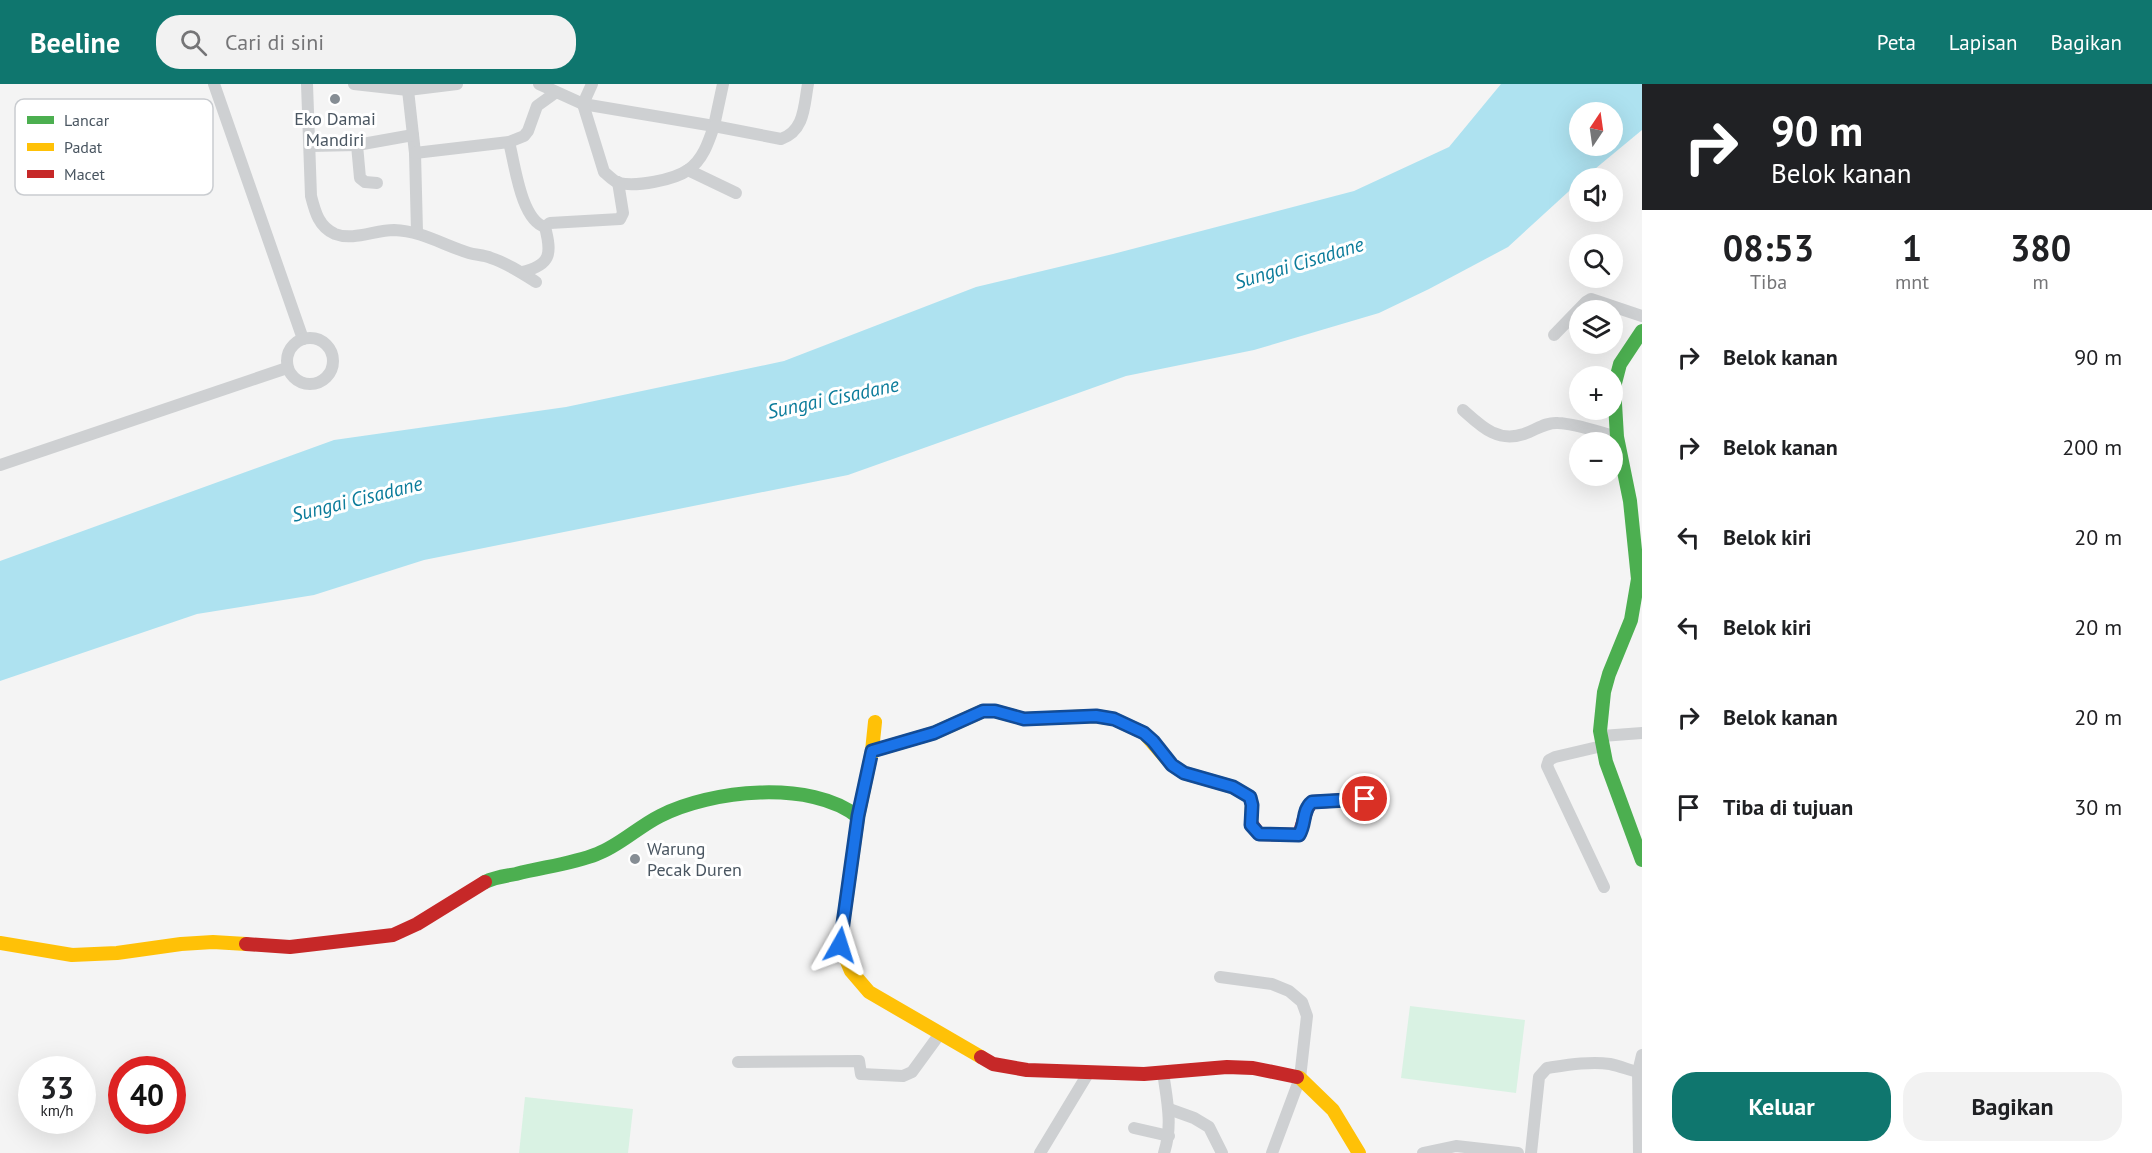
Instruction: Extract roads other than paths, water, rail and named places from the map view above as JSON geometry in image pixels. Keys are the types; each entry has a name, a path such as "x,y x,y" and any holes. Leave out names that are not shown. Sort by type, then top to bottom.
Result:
{"street":[{"path":"214,84 303,339"},
{"path":"307,84 311,196 315,213 328,230 350,237 384,231 417,232 469,253 492,258 522,272 536,282"},
{"path":"354,84 408,90 457,84"},
{"path":"538,84 583,104 781,139 789,137 800,125 808,84"},
{"path":"591,84 583,104 604,172 618,182 647,183 660,181 688,170 707,147 723,84"},
{"path":"408,90 415,153 417,232"},
{"path":"415,153 509,142 524,136 537,106 555,93"},
{"path":"310,146 357,145 413,135"},
{"path":"509,142 524,202 537,225 545,227 550,224 620,219 623,213 618,182"},
{"path":"357,145 360,178 365,182 377,183"},
{"path":"688,170 736,193"},
{"path":"522,272 537,268 549,255 550,245 545,227"},
{"path":"1554,335 1591,299 1642,316"},
{"path":"1617,432 1614,405 1616,375 1623,358 1642,331"},
{"path":"315,338 327,344 333,354 334,366 328,378 317,384 305,385 294,379 287,368 289,350 303,339 315,338"},
{"path":"0,465 287,368"},
{"path":"1463,410 1487,431 1499,436 1523,434 1548,423 1558,423 1596,432"},
{"path":"1623,467 1630,501 1638,586 1628,631 1610,668 1602,701 1602,741 1642,860"},
{"path":"872,751 934,733 983,711 995,711 1024,719 1096,716 1114,719 1144,733 1172,765 1184,773 1233,787 1250,797 1251,825 1259,834 1299,835 1303,829 1307,806 1312,802 1365,799"},
{"path":"875,722 872,751 858,816 840,945 845,963 858,982 869,992 939,1035 993,1064 1027,1070 1089,1072 1163,1072 1235,1067 1253,1068 1300,1078 1334,1110 1359,1153"},
{"path":"1604,887 1547,766 1549,760 1555,757 1602,741 1642,733"},
{"path":"0,943 72,955 117,953 213,942 290,947 393,935 417,924 489,880 595,855 611,849 643,826 690,803 741,792 791,794 841,806 858,816"},
{"path":"1220,977 1272,984 1289,990 1302,1002 1307,1016 1300,1078 1272,1153"},
{"path":"738,1062 859,1060 861,1074 903,1076 912,1072 939,1035"},
{"path":"1639,1153 1638,1072 1642,1055"},
{"path":"1531,1153 1539,1077 1547,1068 1594,1063 1610,1064 1638,1072"},
{"path":"1040,1153 1089,1072"},
{"path":"1163,1072 1169,1109 1169,1136 1164,1153"},
{"path":"1169,1109 1209,1127 1222,1153"},
{"path":"1134,1128 1169,1136"},
{"path":"1423,1153 1456,1146 1518,1153"}],"water":[{"name":"Sungai Cisadane","path":"1501,84 1642,84 1642,130 1623,146 1623,102 1569,102 1569,156 1611,156 1596,168 1569,168 1569,191 1508,247 1379,313 1254,350 1126,376 848,475 424,560 314,595 197,614 0,681 0,561 334,440 566,407 784,361 976,287 1354,191 1449,147"}],"place":[{"name":"Eko Damai Mandiri","path":"335,99"},
{"name":"Warung Pecak Duren","path":"635,859"}]}
